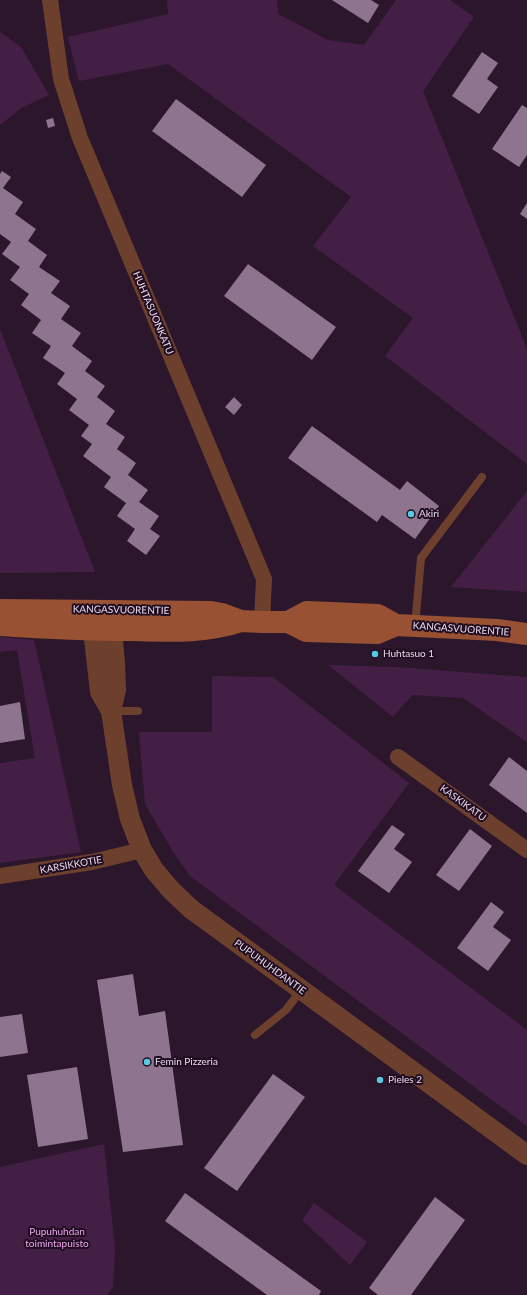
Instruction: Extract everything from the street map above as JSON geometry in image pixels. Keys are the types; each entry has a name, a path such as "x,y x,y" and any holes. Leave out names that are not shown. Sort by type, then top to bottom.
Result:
{"main road":[{"name":"KANGASVUORENTIE","path":"0,610 212,612 251,621 288,622 306,612 378,615 405,625 497,630 527,634"},
{"name":"KANGASVUORENTIE","path":"0,625 102,630 188,631 223,627 251,621"}],"street":[{"name":"HUHTASUONKATU","path":"50,0 61,79 80,138 264,579 251,621"},
{"name":"PUPUHUHDANTIE","path":"103,610 102,630 116,690 111,711 122,785 130,819 142,850 154,870 171,890 192,909 527,1155"},
{"name":"KASKIKATU","path":"398,757 527,850"},
{"name":"KARSIKKOTIE","path":"0,876 92,862 142,850"}],"lane":[{"path":"405,625 421,558 482,477"},
{"path":"111,711 138,711"},
{"path":"255,1035 286,1010 301,989"}],"green space":[{"path":"167,0 277,0 278,14 328,40 364,45 396,0 450,0 474,17 423,91 527,349 527,464 385,356 413,318 313,246 351,197 168,64 79,81 68,37 168,14"},
{"path":"0,32 21,47 49,95 21,108 0,125"},
{"path":"0,329 95,572 0,573"},
{"path":"527,491 527,592 451,587"},
{"path":"0,637 34,640 81,852 0,863 0,763 35,758 17,650 0,652"},
{"path":"328,665 396,667 527,677 527,742 463,698 412,695 393,717"},
{"path":"212,676 273,677 409,783 334,885 527,1030 527,1126 190,876 173,852 145,804 139,732 212,732"},
{"name":"Pupuhuhdan toimintapuisto","path":"104,1144 115,1249 113,1287 107,1295 0,1295 0,1167"},
{"path":"314,1203 367,1242 350,1265 302,1220"}],"building":[{"path":"332,0 371,0 379,5 368,23"},
{"path":"482,52 498,63 487,79 498,87 479,114 452,96"},
{"path":"176,99 266,165 242,197 152,131"},
{"path":"522,105 527,108 527,155 519,167 492,149"},
{"path":"53,118 55,126 48,128 46,120"},
{"path":"2,171 11,177 3,188 23,202 15,214 36,229 28,241 47,255 39,267 60,281 51,293 70,306 61,319 81,333 72,346 92,361 85,371 105,386 97,397 115,411 106,424 125,437 117,449 136,463 128,475 148,490 139,502 159,516 150,529 160,536 146,555 127,541 135,529 117,516 126,503 104,487 111,477 83,456 92,444 81,436 89,425 69,410 77,399 57,384 65,373 43,358 51,346 32,333 41,320 21,305 29,294 10,280 20,267 2,254 11,242 0,234 0,174"},
{"path":"527,203 527,219 520,214"},
{"path":"248,264 336,327 312,360 224,296"},
{"path":"234,397 242,405 234,415 225,407"},
{"path":"312,426 400,490 407,481 439,506 415,539 382,515 377,522 288,458"},
{"path":"20,702 25,739 0,743 0,706"},
{"path":"509,757 527,771 527,813 489,785"},
{"path":"392,825 405,834 394,849 412,862 389,893 358,871"},
{"path":"470,829 492,846 459,891 436,875"},
{"path":"491,902 504,912 493,927 511,940 488,971 457,948"},
{"path":"133,974 139,1016 165,1011 183,1145 123,1152 97,980"},
{"path":"22,1014 28,1053 0,1057 0,1017"},
{"path":"77,1067 88,1139 38,1147 27,1075"},
{"path":"273,1074 305,1097 237,1191 204,1168"},
{"path":"185,1193 321,1291 319,1295 267,1295 165,1221"},
{"path":"435,1197 465,1220 411,1295 378,1295 369,1288"}],"place":[{"name":"Akiri","path":"411,514"},
{"name":"Huhtasuo 1","path":"375,654"},
{"name":"Femin Pizzeria","path":"147,1062"},
{"name":"Pieles 2","path":"380,1080"}]}
